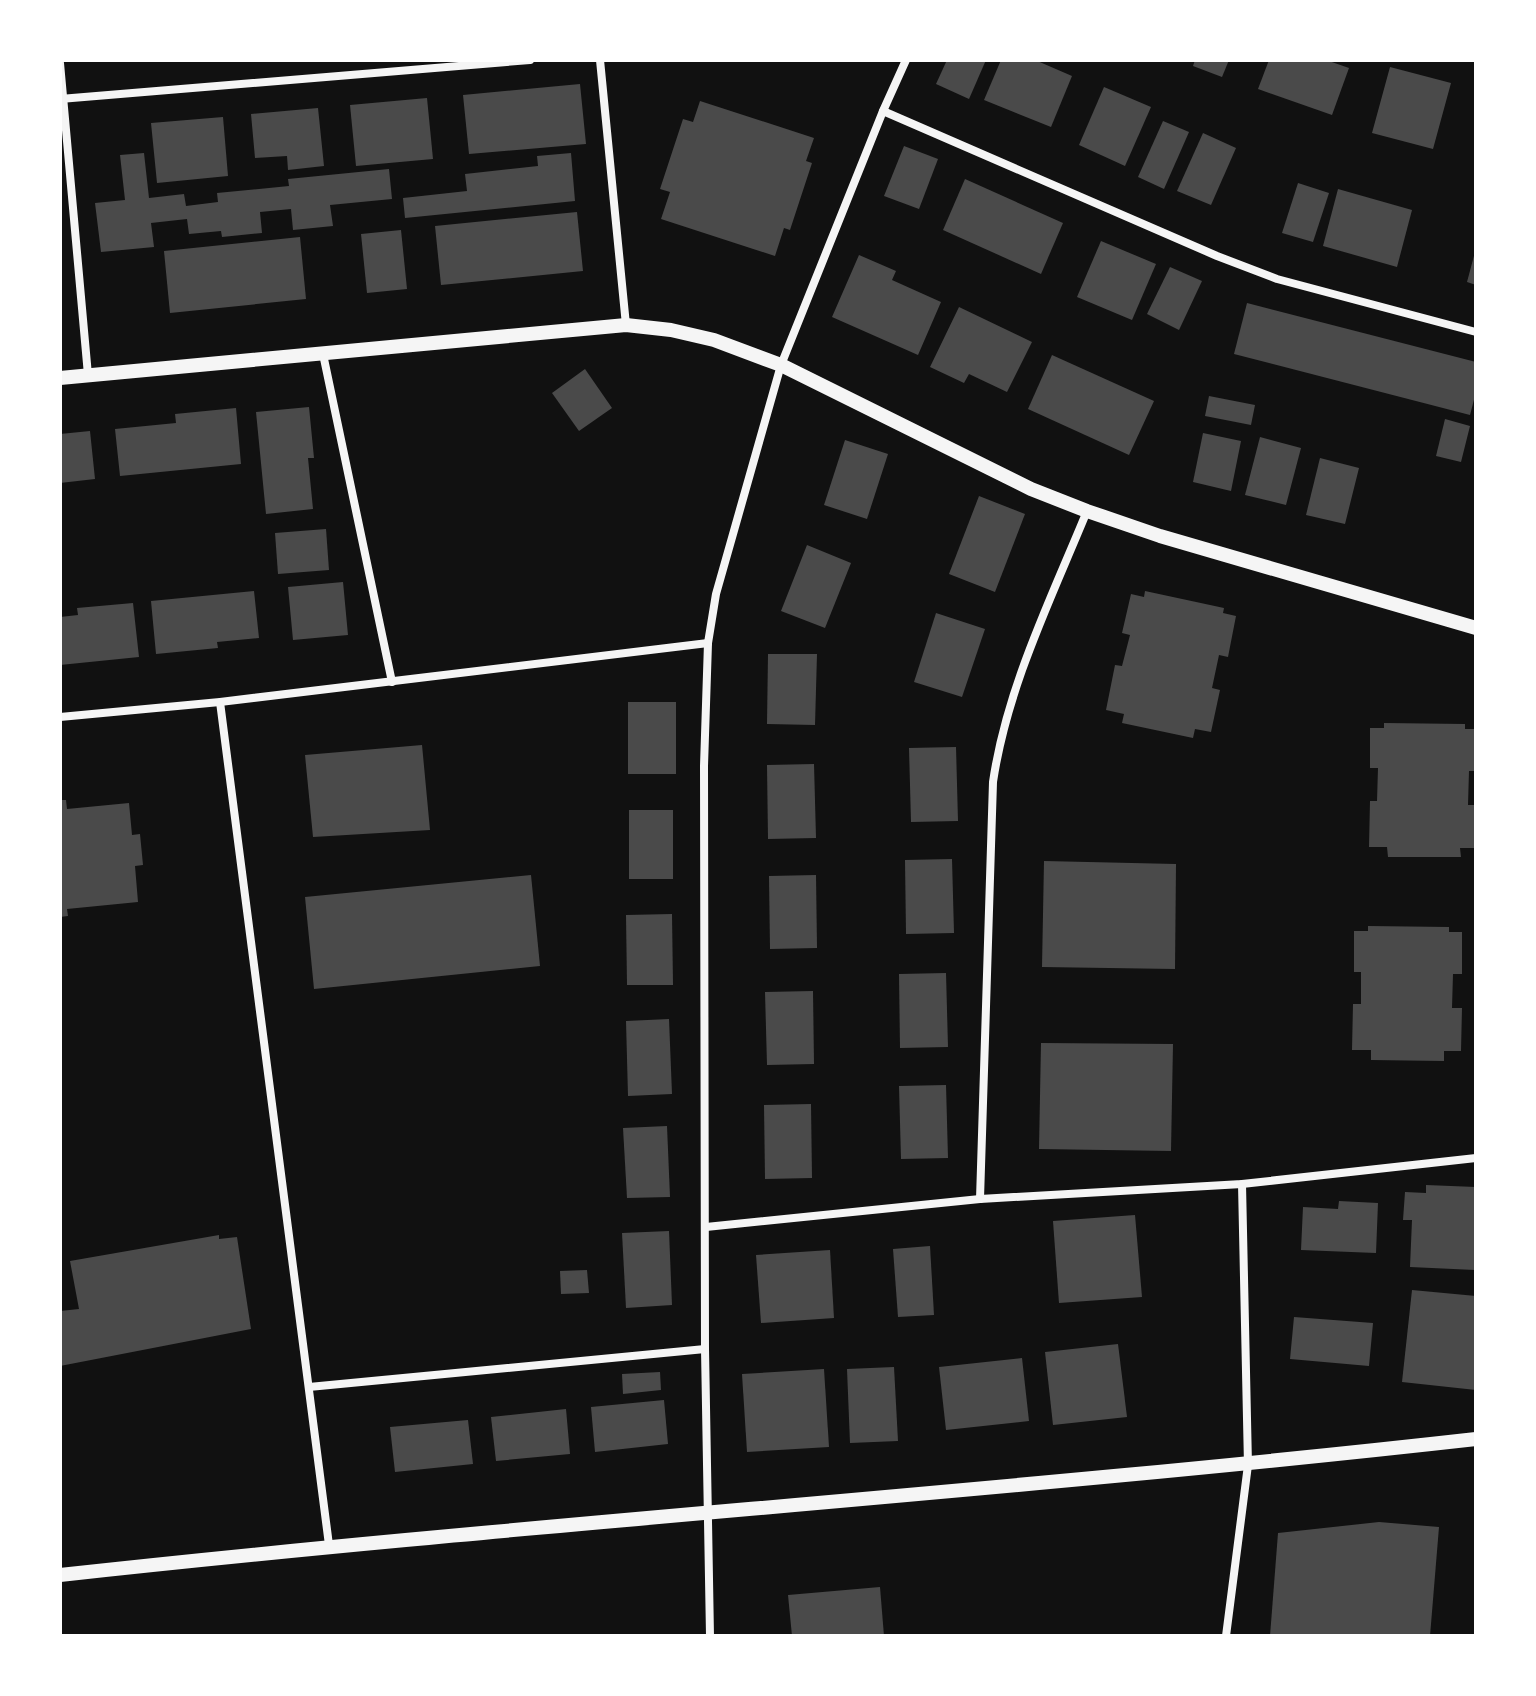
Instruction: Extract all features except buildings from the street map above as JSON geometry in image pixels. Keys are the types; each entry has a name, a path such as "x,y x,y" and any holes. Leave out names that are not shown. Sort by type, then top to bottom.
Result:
{"street":[{"path":"62,99 530,60"},
{"path":"600,60 626,325"},
{"path":"710,1636 705,1349 704,766 708,643 716,594 781,365 906,60"},
{"path":"60,63 88,375"},
{"path":"883,111 1277,279 1476,332"},
{"path":"60,378 626,325 671,330 714,340 781,365 1031,489 1087,511 1160,536 1476,628"},
{"path":"323,354 392,682"},
{"path":"980,1199 993,782 999,739 1023,669 1087,511"},
{"path":"60,717 220,702 708,643"},
{"path":"220,702 329,1545"},
{"path":"706,1227 980,1199 1242,1184 1476,1158"},
{"path":"1226,1636 1248,1465 1242,1184"},
{"path":"309,1387 705,1349"},
{"path":"60,1575 329,1545 1248,1465 1476,1439"}]}
